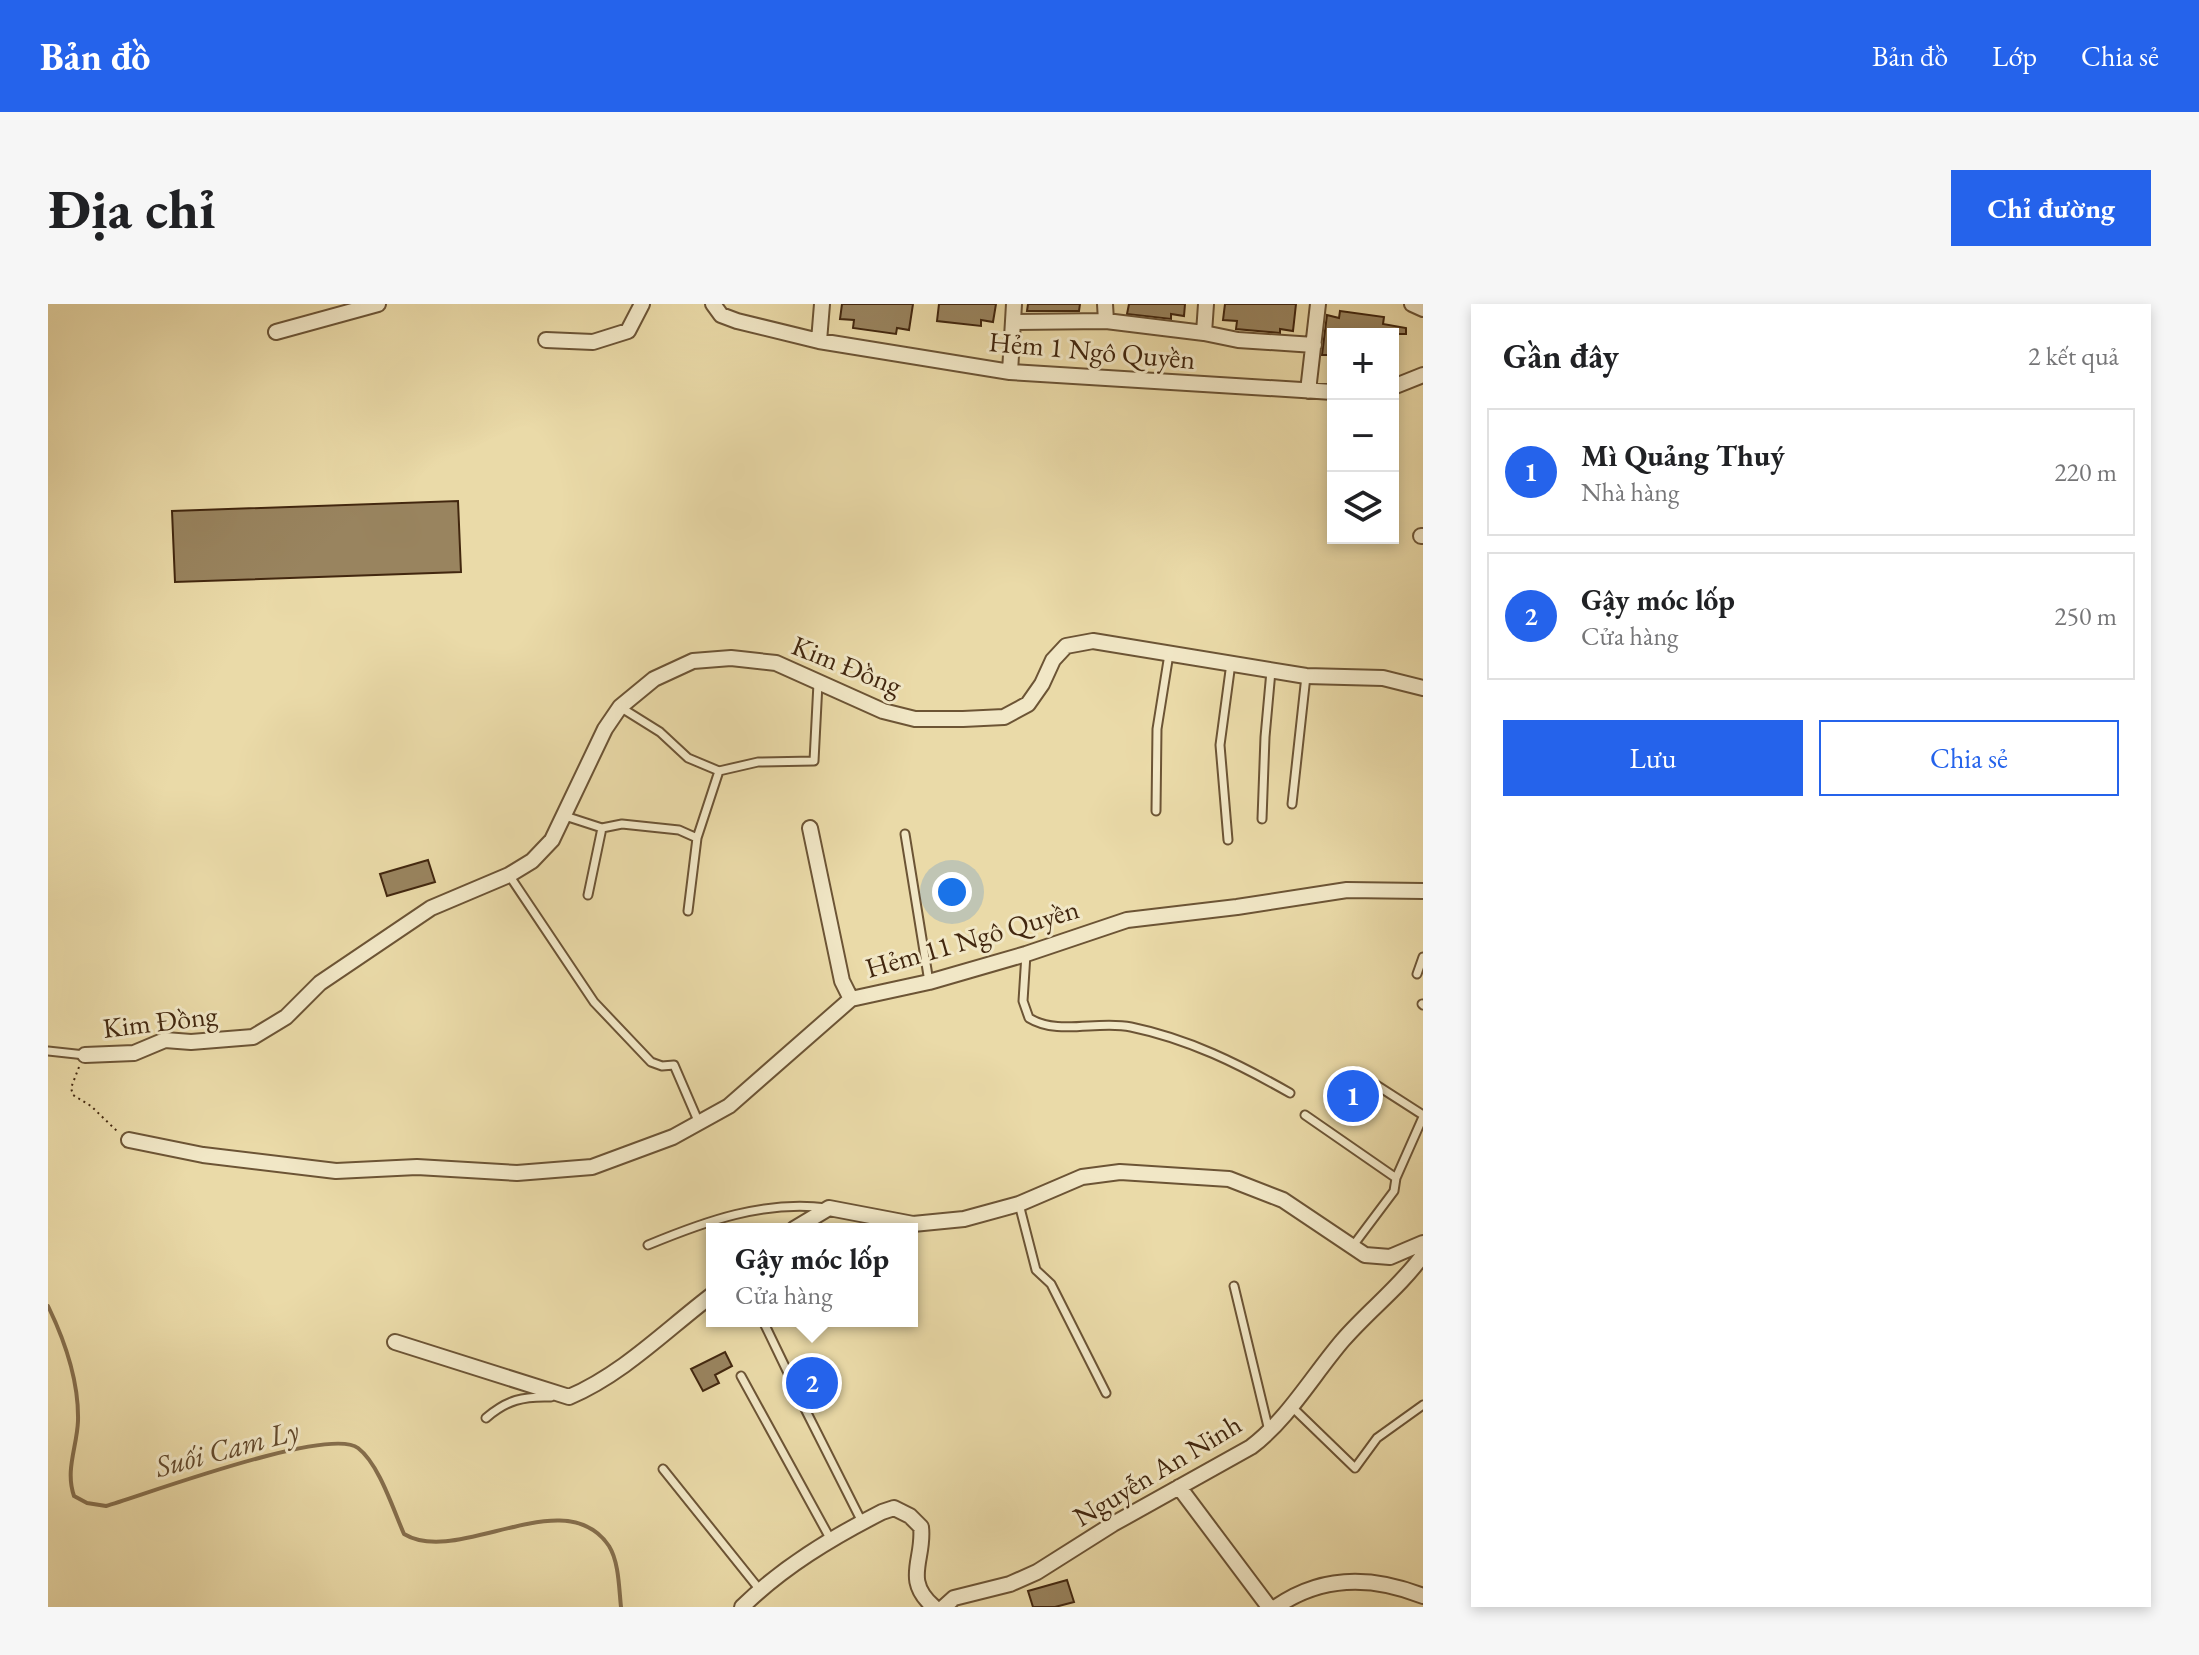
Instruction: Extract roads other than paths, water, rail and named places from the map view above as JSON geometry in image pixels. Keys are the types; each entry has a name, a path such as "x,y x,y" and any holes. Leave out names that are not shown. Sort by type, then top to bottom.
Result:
{"street":[{"path":"276,332 378,304"},
{"path":"546,340 593,342 628,331 642,304"},
{"name":"Hẻm 1 Ngô Quyền","path":"713,304 721,315 737,321 819,341 1010,372 1327,392"},
{"path":"819,341 822,304"},
{"path":"1010,372 1014,304"},
{"path":"1105,304 1106,321"},
{"path":"1204,333 1206,304"},
{"path":"1308,391 1318,304"},
{"path":"1412,304 1423,309"},
{"path":"1015,322 1106,321 1238,340 1314,345"},
{"path":"1399,385 1423,375"},
{"name":"Kim Đồng","path":"85,1055 134,1053 165,1040 191,1042 253,1037 286,1017 320,983 431,908 509,875 532,861 552,840 605,729 620,707 654,679 693,661 731,658 776,663 883,711 915,719 1004,717 1028,704 1053,660 1066,646 1093,641 1306,676 1383,678 1423,688"},
{"path":"810,828 842,981 851,999"},
{"name":"Hẻm 11 Ngô Quyền","path":"129,1140 203,1155 336,1171 417,1167 538,1173 592,1167 673,1137 729,1106 851,999 929,982 1127,920 1347,890 1423,891"},
{"path":"918,1224 964,1219 1019,1204 1082,1177 1120,1172 1229,1179 1283,1200 1351,1248 1379,1258 1390,1257 1423,1243"},
{"path":"804,1223 829,1208 908,1223"},
{"name":"Nguyễn An Ninh","path":"944,1607 954,1598 1010,1584 1037,1572 1113,1524 1216,1468 1269,1433 1344,1339 1423,1255"},
{"path":"395,1342 569,1397 589,1388 628,1361 706,1300"},
{"path":"1179,1487 1269,1607"},
{"path":"742,1607 812,1550 894,1508 910,1516 921,1527 915,1570 919,1588 934,1607"},
{"path":"1276,1607 1311,1588 1333,1582 1362,1581 1395,1585 1423,1596"}],"lane":[{"path":"1156,811 1157,729 1169,652"},
{"path":"1228,840 1220,745 1231,663"},
{"path":"1262,819 1271,671"},
{"path":"1292,804 1306,676"},
{"path":"620,707 660,732 688,758 719,771 758,762 814,761 818,680"},
{"path":"688,911 697,838 719,771"},
{"path":"565,816 602,828 622,824 679,830 697,838"},
{"path":"588,895 602,828"},
{"path":"905,834 929,982"},
{"path":"509,875 594,1002 651,1062 662,1066 674,1065 699,1123"},
{"path":"1026,954 1023,1001 1029,1018 1041,1026 1127,1026 1179,1038 1240,1064 1290,1093"},
{"path":"1417,974 1423,957"},
{"path":"48,1051 85,1055"},
{"path":"1351,1248 1391,1195 1423,1116 1356,1072"},
{"path":"1305,1115 1396,1178"},
{"path":"1019,1204 1036,1270 1051,1284 1106,1393"},
{"path":"648,1245 699,1224 774,1206 829,1208"},
{"path":"1234,1286 1269,1433"},
{"path":"766,1327 790,1377"},
{"path":"741,1376 831,1540"},
{"path":"797,1393 862,1522"},
{"path":"486,1418 502,1405 517,1399 569,1397"},
{"path":"1291,1405 1355,1468 1377,1438 1423,1405"},
{"path":"663,1469 760,1590"}],"waterway":[{"name":"Suối Cam Ly","path":"48,1306 65,1347 76,1391 78,1421 71,1468 72,1486 74,1496 87,1503 106,1506 236,1464 312,1446 341,1444 358,1448 366,1455 385,1488 404,1534 427,1541 453,1541 539,1522 566,1521 590,1528 612,1552 621,1607"}],"place":[{"name":"Mì Quảng Thuý","path":"1353,1096"},
{"name":"Gậy móc lốp","path":"812,1383"}]}
